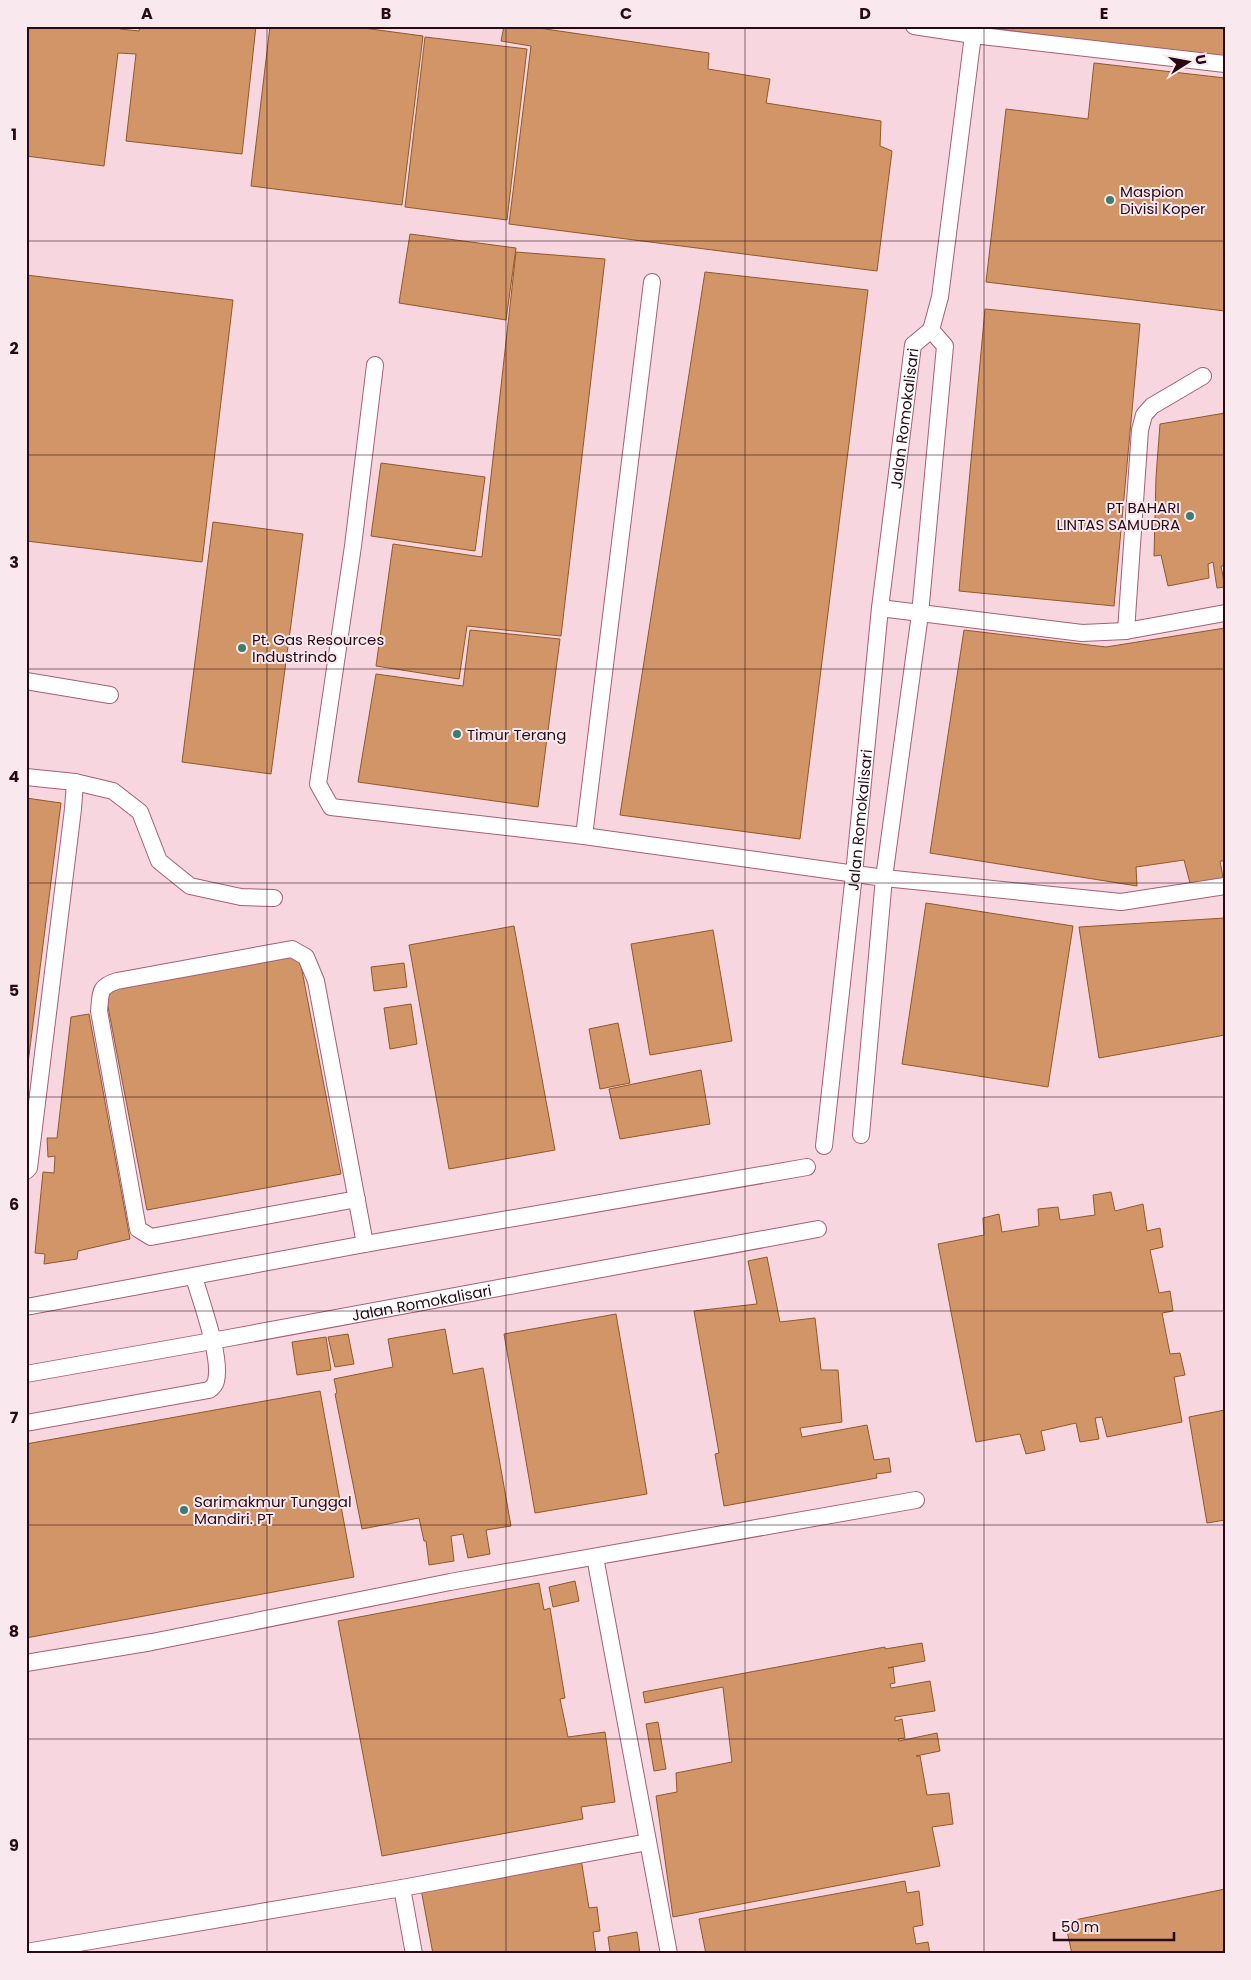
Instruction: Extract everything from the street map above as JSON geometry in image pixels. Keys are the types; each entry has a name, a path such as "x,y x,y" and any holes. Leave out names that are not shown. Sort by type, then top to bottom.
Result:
{"lane":[{"path":"914,26 972,35 1225,64"},
{"path":"931,330 940,297 972,35"},
{"path":"584,836 652,282"},
{"name":"Jalan Romokalisari","path":"824,1146 854,874 880,608 913,345 931,330 945,346 920,614 884,878 860,1135"},
{"path":"375,365 353,546 318,784 331,807 584,836 884,878 1121,902 1225,886"},
{"path":"1126,631 1140,430 1144,414 1152,406 1203,376"},
{"path":"880,608 1082,633 1126,631 1225,613"},
{"path":"26,681 110,695"},
{"path":"26,776 75,782 113,791 140,812 159,861 190,886 241,897 274,898"},
{"path":"26,1171 29,1168 75,782"},
{"path":"357,1199 151,1237 138,1229 99,1011 101,990 106,984 117,980 292,949 306,957 316,982 357,1199 365,1244"},
{"path":"26,1307 365,1244 807,1167"},
{"name":"Jalan Romokalisari","path":"26,1374 818,1229"},
{"path":"26,1424 209,1390 216,1383 217,1368 212,1341 194,1277"},
{"path":"26,1663 152,1642 450,1582 916,1500"},
{"path":"595,1556 669,1954"},
{"path":"26,1952 402,1888 648,1842"},
{"path":"402,1888 414,1954"}],"building":[{"path":"26,26 121,26 120,29 139,31 140,26 256,26 242,154 126,141 136,54 118,53 104,166 26,156"},
{"path":"270,26 348,26 423,36 402,205 251,186"},
{"path":"504,26 525,26 709,53 708,69 770,79 766,103 881,121 880,146 892,151 877,271 509,224 531,46 501,41"},
{"path":"973,26 1225,26 1225,58"},
{"path":"425,37 527,49 507,220 405,207"},
{"name":"Maspion Divisi Koper","path":"1094,63 1225,78 1225,311 986,282 1006,109 1088,119"},
{"path":"410,234 516,248 506,320 399,303"},
{"path":"516,252 605,259 561,636 467,626 459,679 376,666 393,544 482,557"},
{"path":"705,272 868,290 800,839 620,815"},
{"path":"26,275 233,300 202,562 26,541"},
{"path":"985,309 1140,324 1114,606 959,591"},
{"name":"PT BAHARI LINTAS SAMUDRA","path":"1225,413 1225,566 1221,566 1225,587 1217,588 1213,562 1208,564 1209,578 1168,586 1161,555 1154,556 1156,477 1160,424"},
{"path":"381,463 485,477 475,551 371,536"},
{"name":"Pt. Gas Resources Industrindo","path":"213,522 303,534 271,774 182,762"},
{"path":"1225,628 1225,861 1220,861 1224,883 1190,883 1184,860 1136,867 1137,886 930,853 964,630 1106,647"},
{"name":"Timur Terang","path":"470,630 560,639 538,807 358,782 376,674 463,686"},
{"path":"26,798 61,803 26,1079"},
{"path":"926,903 1073,926 1048,1087 902,1064"},
{"path":"1225,918 1225,1035 1099,1058 1079,927"},
{"path":"514,926 555,1150 449,1169 409,945"},
{"path":"713,930 732,1041 650,1055 631,944"},
{"path":"299,955 341,1174 147,1210 105,991"},
{"path":"404,963 407,987 374,991 371,967"},
{"path":"411,1004 417,1044 390,1049 384,1008"},
{"path":"89,1014 130,1239 78,1251 77,1259 44,1264 45,1254 35,1253 43,1172 54,1173 55,1156 48,1157 47,1138 57,1138 71,1017"},
{"path":"618,1023 630,1083 600,1089 589,1029"},
{"path":"701,1070 710,1124 620,1139 609,1089"},
{"path":"1111,1192 1115,1211 1143,1204 1147,1231 1160,1228 1163,1247 1150,1250 1159,1293 1170,1291 1173,1311 1162,1313 1170,1354 1180,1353 1185,1375 1174,1377 1182,1422 1107,1437 1102,1417 1095,1418 1099,1439 1080,1442 1076,1423 1041,1431 1045,1450 1026,1454 1020,1434 976,1442 938,1244 984,1235 983,1218 999,1214 1002,1232 1039,1226 1038,1209 1058,1207 1060,1220 1095,1215 1093,1195"},
{"path":"767,1257 780,1322 815,1318 821,1370 838,1370 842,1422 800,1428 802,1437 867,1425 874,1460 889,1458 891,1472 876,1474 877,1478 724,1506 715,1454 719,1453 694,1311 757,1304 748,1261"},
{"path":"616,1314 647,1494 535,1513 504,1334"},
{"path":"445,1329 453,1374 483,1368 511,1526 486,1530 490,1554 468,1558 463,1534 451,1536 454,1561 429,1565 426,1541 424,1541 419,1518 362,1529 335,1394 337,1393 334,1379 393,1367 388,1339"},
{"path":"348,1334 354,1364 335,1367 328,1337"},
{"path":"326,1337 331,1370 297,1375 292,1342"},
{"name":"Sarimakmur Tunggal Mandiri. PT","path":"320,1391 354,1577 26,1638 26,1444"},
{"path":"1225,1410 1225,1520 1207,1523 1189,1417"},
{"path":"575,1581 579,1601 553,1607 549,1587"},
{"path":"539,1583 544,1610 550,1608 565,1698 560,1699 568,1737 605,1732 615,1802 581,1807 583,1819 382,1856 338,1621"},
{"path":"922,1643 925,1661 893,1667 895,1683 890,1684 891,1688 930,1681 935,1711 895,1717 895,1721 902,1719 905,1738 898,1739 899,1741 937,1733 940,1751 916,1756 920,1756 927,1795 949,1793 953,1824 932,1827 940,1866 673,1917 656,1796 677,1792 676,1773 732,1762 723,1687 645,1703 643,1692 885,1647 885,1649"},
{"path":"658,1722 666,1769 654,1771 646,1724"},
{"path":"581,1859 589,1908 597,1907 600,1931 593,1932 596,1954 433,1954 421,1889"},
{"path":"905,1881 907,1893 919,1891 923,1925 913,1927 916,1944 928,1942 930,1954 706,1954 699,1919"},
{"path":"1225,1889 1225,1954 1072,1954 1065,1922"},
{"path":"637,1932 640,1954 599,1954 610,1952 608,1937"}],"place":[{"name":"Maspion Divisi Koper","path":"1110,200"},
{"name":"PT BAHARI LINTAS SAMUDRA","path":"1190,516"},
{"name":"Pt. Gas Resources Industrindo","path":"242,648"},
{"name":"Timur Terang","path":"457,734"},
{"name":"Sarimakmur Tunggal Mandiri. PT","path":"184,1510"}]}
